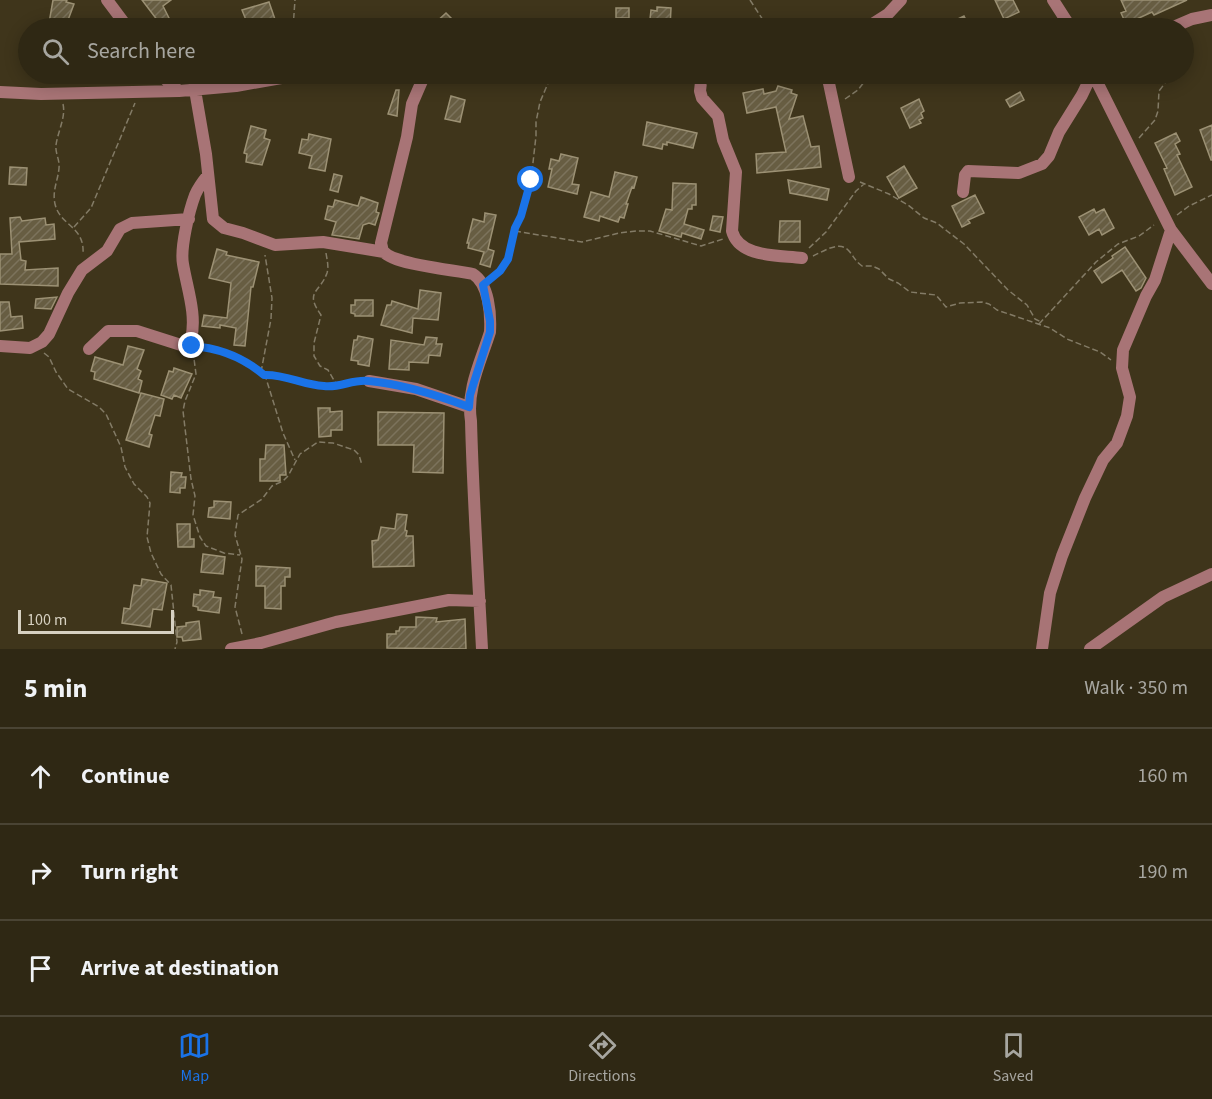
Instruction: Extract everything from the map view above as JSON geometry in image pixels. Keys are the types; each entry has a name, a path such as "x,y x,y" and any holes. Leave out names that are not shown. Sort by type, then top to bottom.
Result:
{"street":[{"path":"107,0 120,18"},
{"path":"882,18 901,0"},
{"path":"1053,0 1065,18"},
{"path":"1194,19 1212,15"},
{"path":"171,84 179,91"},
{"path":"0,92 61,94 179,91 247,84"},
{"path":"384,252 381,243 407,137 412,104 421,84"},
{"path":"701,84 702,98 718,116 723,140 736,172 734,240 740,247 753,252 804,258"},
{"path":"829,84 849,177"},
{"path":"963,192 965,175 968,171 1019,173 1042,164 1049,156 1059,132 1089,84"},
{"path":"1099,84 1168,224 1212,284"},
{"path":"195,90 213,219 217,224 275,245 323,242 384,252 423,266 473,274 483,285 490,332 470,395 469,407 482,649"},
{"path":"89,349 108,332 137,331 181,345 191,339 192,314 182,261 196,193 208,175"},
{"path":"0,346 30,348 42,342 49,334 68,293 82,270 107,251 117,232 127,224 189,219"},
{"path":"1042,649 1050,593 1062,556 1102,460 1117,443 1126,416 1130,397 1122,368 1123,350 1155,280 1168,224"},
{"path":"369,381 416,389 469,407"},
{"path":"1090,649 1163,597 1212,574"},
{"path":"231,649 336,622 449,600 480,602"}],"path":[{"path":"293,18 294,0"},
{"path":"750,0 762,18"},
{"path":"483,285 500,271 508,259 514,231 530,189 536,122 540,102 548,84"},
{"path":"833,105 850,96 862,84"},
{"path":"1130,148 1155,120 1160,91 1165,84"},
{"path":"74,227 91,208 140,91"},
{"path":"61,94 64,109 56,150 59,166 54,186 54,198 59,212 83,239 82,270"},
{"path":"849,177 889,194 924,218 937,224 964,244 1008,290 1027,305 1040,323 1067,339 1100,352 1122,368"},
{"path":"804,258 809,247 826,232 856,191 865,184"},
{"path":"1040,323 1096,262 1118,244 1168,224 1189,206 1212,195"},
{"path":"514,231 582,242 619,233 650,231 701,246 733,235"},
{"path":"261,372 271,320 272,298 264,241"},
{"path":"323,242 328,264 327,274 312,297 321,315 314,343 314,356 320,366 328,370 338,387"},
{"path":"804,258 842,246 847,248 862,266 879,269 889,279 910,292 936,295 946,308 960,303 982,302 1025,321 1040,323"},
{"path":"241,555 224,553 206,546 195,524 193,515 195,496 183,411 196,374 192,346 208,347 248,362 264,375 286,440 296,461"},
{"path":"30,348 47,354 68,389 99,407 106,414 121,447 125,467 134,484 150,503 147,537 151,553 161,574 171,585 177,642 175,649"},
{"path":"264,375 279,375 308,384 338,387 355,381 369,381"},
{"path":"245,646 235,607 242,567 235,535 238,516 262,499 272,486 283,481 305,449 323,441 354,450 359,455 362,465"}],"building":[{"path":"53,0 67,0 66,2 74,4 69,18 50,18"},
{"path":"142,0 171,0 163,6 169,18 156,18"},
{"path":"995,0 1013,0 1019,12 1004,18"},
{"path":"1121,0 1187,0 1154,15 1152,12 1139,18 1123,18 1121,13 1126,11"},
{"path":"269,2 275,18 245,18 242,10"},
{"path":"657,7 671,8 670,18 650,18 651,10 657,11"},
{"path":"616,8 629,8 629,18 616,18"},
{"path":"446,13 451,18 441,18"},
{"path":"778,86 792,90 791,93 797,95 789,119 803,116 811,147 819,146 821,167 757,173 756,154 786,152 776,107 747,113 743,93 763,89 764,94 776,91"},
{"path":"396,90 399,90 397,116 388,114"},
{"path":"1020,92 1024,100 1010,107 1006,100"},
{"path":"451,96 465,100 460,122 445,119"},
{"path":"919,99 924,111 921,113 923,118 919,120 921,123 910,128 901,108"},
{"path":"647,122 697,133 693,148 667,142 667,145 663,144 662,149 643,145"},
{"path":"1212,125 1212,160 1211,160 1200,130"},
{"path":"251,126 266,130 264,138 270,140 262,165 246,162 247,154 244,153"},
{"path":"1176,133 1180,141 1175,144 1180,154 1177,155 1192,187 1175,195 1164,169 1167,168 1155,143"},
{"path":"309,134 331,139 325,171 309,168 312,156 299,153 302,139 308,140"},
{"path":"561,154 578,158 572,184 579,185 577,194 548,187 552,169 549,169 551,159 559,161"},
{"path":"904,166 917,188 899,198 887,177"},
{"path":"10,167 27,168 26,185 9,184"},
{"path":"615,172 637,177 626,204 628,204 624,218 620,217 618,222 600,216 599,221 584,217 591,192 609,197"},
{"path":"334,174 342,176 338,192 330,190"},
{"path":"788,180 829,189 827,200 790,193"},
{"path":"673,183 696,184 696,205 688,209 684,224 704,230 701,239 682,233 681,237 659,231 666,209 672,210"},
{"path":"975,195 984,213 968,220 970,223 962,227 952,206"},
{"path":"361,197 378,203 376,212 379,213 375,225 369,223 363,225 359,239 332,235 336,222 325,219 328,206 333,207 335,200 358,206"},
{"path":"1094,209 1096,213 1104,209 1114,228 1102,235 1099,229 1089,235 1079,217"},
{"path":"485,213 496,215 488,249 494,251 490,267 480,264 484,252 468,248 469,243 467,243 473,219 484,222"},
{"path":"713,216 723,217 720,232 710,230"},
{"path":"20,217 22,221 45,218 46,225 54,224 55,239 19,242 21,260 26,261 25,270 58,268 58,286 0,284 0,254 12,254 10,218"},
{"path":"780,221 800,221 800,242 779,242"},
{"path":"1125,247 1146,278 1141,288 1136,291 1122,270 1102,283 1094,271"},
{"path":"217,249 227,252 226,255 259,262 253,287 251,287 245,346 234,345 236,328 220,325 220,328 202,326 204,315 227,318 231,283 209,278"},
{"path":"420,290 441,293 438,320 413,318 412,333 381,325 387,305 391,305 392,301 418,309"},
{"path":"57,297 51,309 35,308 36,299"},
{"path":"355,300 373,300 373,316 355,316 351,313 351,305 355,305"},
{"path":"0,302 9,302 11,317 22,316 23,328 0,331"},
{"path":"358,336 373,339 369,366 351,360 354,340 357,340"},
{"path":"426,337 437,338 436,344 442,344 440,356 429,355 428,363 409,362 409,370 389,369 391,340 424,345"},
{"path":"128,346 144,350 137,369 141,371 138,379 142,381 139,393 94,379 95,372 91,371 95,357 123,365"},
{"path":"174,368 192,374 181,398 174,395 172,399 161,395 169,371 173,372"},
{"path":"141,393 164,399 160,416 155,415 149,434 152,435 149,447 126,440"},
{"path":"318,408 330,408 330,412 342,411 342,430 331,430 331,436 319,437"},
{"path":"378,412 444,413 443,473 413,472 414,445 378,445"},
{"path":"266,445 284,445 286,475 280,475 280,481 260,481 260,459 265,459"},
{"path":"171,472 182,473 181,477 186,477 185,488 180,488 180,493 170,492"},
{"path":"214,501 231,502 230,519 208,517 209,508 214,507"},
{"path":"397,514 407,515 405,530 407,531 406,536 413,536 414,566 373,567 372,541 378,540 381,527 395,529"},
{"path":"177,524 190,524 190,539 194,539 194,547 178,547"},
{"path":"203,554 225,557 223,574 201,572"},
{"path":"256,566 290,568 290,577 285,577 285,586 281,586 281,609 265,608 265,586 256,586"},
{"path":"142,579 167,583 162,610 153,609 150,627 122,623 124,608 130,609 134,585 141,586"},
{"path":"200,590 214,592 213,597 221,598 219,613 198,610 198,607 193,606 194,594 200,595"},
{"path":"416,617 437,618 436,622 465,619 466,649 387,648 387,634 396,634 400,627 416,627"},
{"path":"199,621 201,639 183,641 182,637 177,637 177,627"}],"route":[{"path":"192,346 208,347 248,362 264,375 279,375 308,384 338,387 355,381 369,381 416,389 469,407 470,395 490,332 483,285 500,271 508,259 515,228 530,189 531,180"}]}
